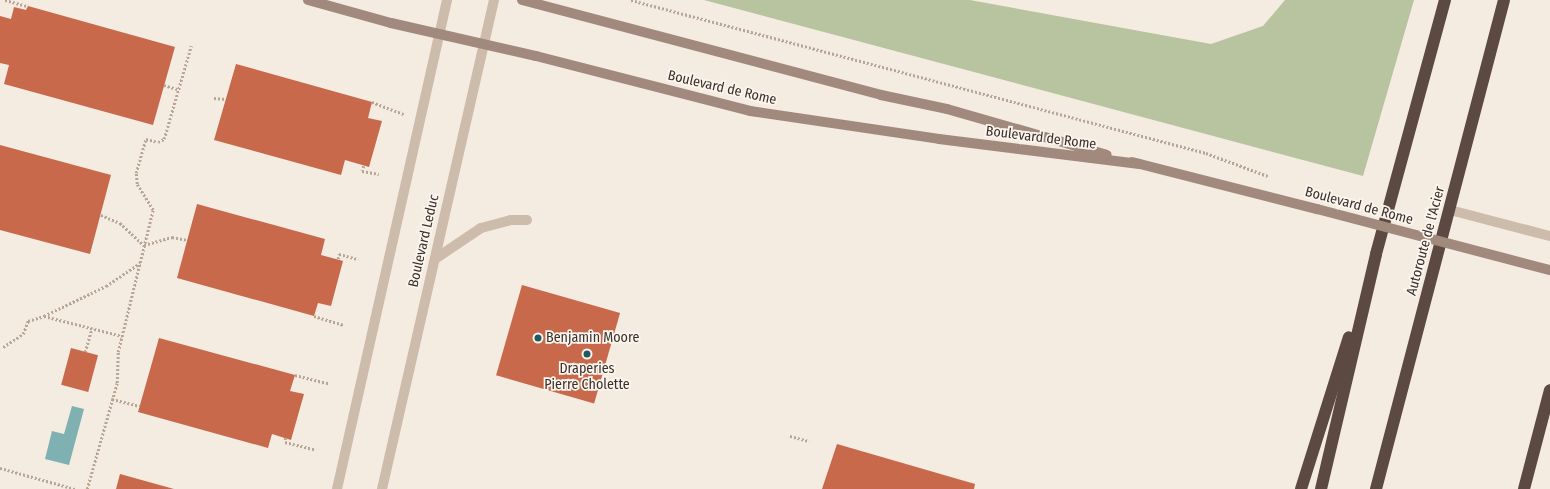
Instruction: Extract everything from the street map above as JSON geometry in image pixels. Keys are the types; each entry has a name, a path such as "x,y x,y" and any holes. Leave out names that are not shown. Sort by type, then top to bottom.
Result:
{"highway":[{"path":"1321,489 1376,254 1445,0"},
{"name":"Autoroute de l'Acier","path":"1376,489 1504,0"},
{"path":"1300,489 1376,254"},
{"path":"1524,489 1550,390"}],"main road":[{"name":"Boulevard de Rome","path":"308,0 439,35 483,44 750,111 939,139 1138,164"},
{"name":"Boulevard de Rome","path":"522,0 881,95 948,109 1138,164 1550,270"}],"street":[{"path":"337,489 447,0"},
{"name":"Boulevard Leduc","path":"382,489 494,0"},
{"path":"1450,210 1550,236"},
{"path":"435,259 481,228 511,220 527,220"}],"path":[{"path":"5,0 28,6"},
{"name":"Boulevard de Rome","path":"631,0 1206,153 1263,173"},
{"path":"87,489 117,383 118,352 153,210 137,184 136,172 146,139 158,142 164,139 177,89 191,46"},
{"path":"164,85 177,89"},
{"path":"214,98 226,99"},
{"path":"372,102 404,114"},
{"path":"364,166 362,171 379,174"},
{"path":"101,215 120,223 144,245"},
{"path":"144,245 172,237 187,240"},
{"path":"338,259 339,254 358,259"},
{"path":"3,347 23,334 28,320 44,316 106,286 140,263"},
{"path":"44,316 122,336"},
{"path":"314,316 344,324"},
{"path":"85,352 92,328"},
{"path":"295,375 330,384"},
{"path":"112,398 140,406"},
{"path":"790,436 809,441"},
{"path":"286,438 285,442 316,450"},
{"path":"0,468 75,489"}],"green space":[{"path":"704,0 970,0 1211,44 1263,26 1285,0 1414,0 1363,176"}],"water":[{"path":"72,406 84,409 69,465 45,459 52,431 64,434"}],"building":[{"path":"28,6 175,47 153,125 4,84 9,65 0,63 0,16 11,19 14,7 26,10"},
{"path":"236,64 372,102 368,118 382,121 369,167 345,160 341,175 214,140"},
{"path":"0,145 111,175 90,254 0,230"},
{"path":"197,204 325,239 321,255 343,261 331,306 318,303 314,316 177,278"},
{"path":"522,285 620,313 594,403 496,375"},
{"path":"159,338 295,375 290,391 304,394 291,440 272,434 268,448 138,412"},
{"path":"71,348 98,355 88,392 61,385"},
{"path":"837,444 975,484 974,489 822,489"},
{"path":"120,474 174,489 116,489"}],"place":[{"name":"Benjamin Moore","path":"538,338"},
{"name":"Draperies Pierre Cholette","path":"587,354"}]}
